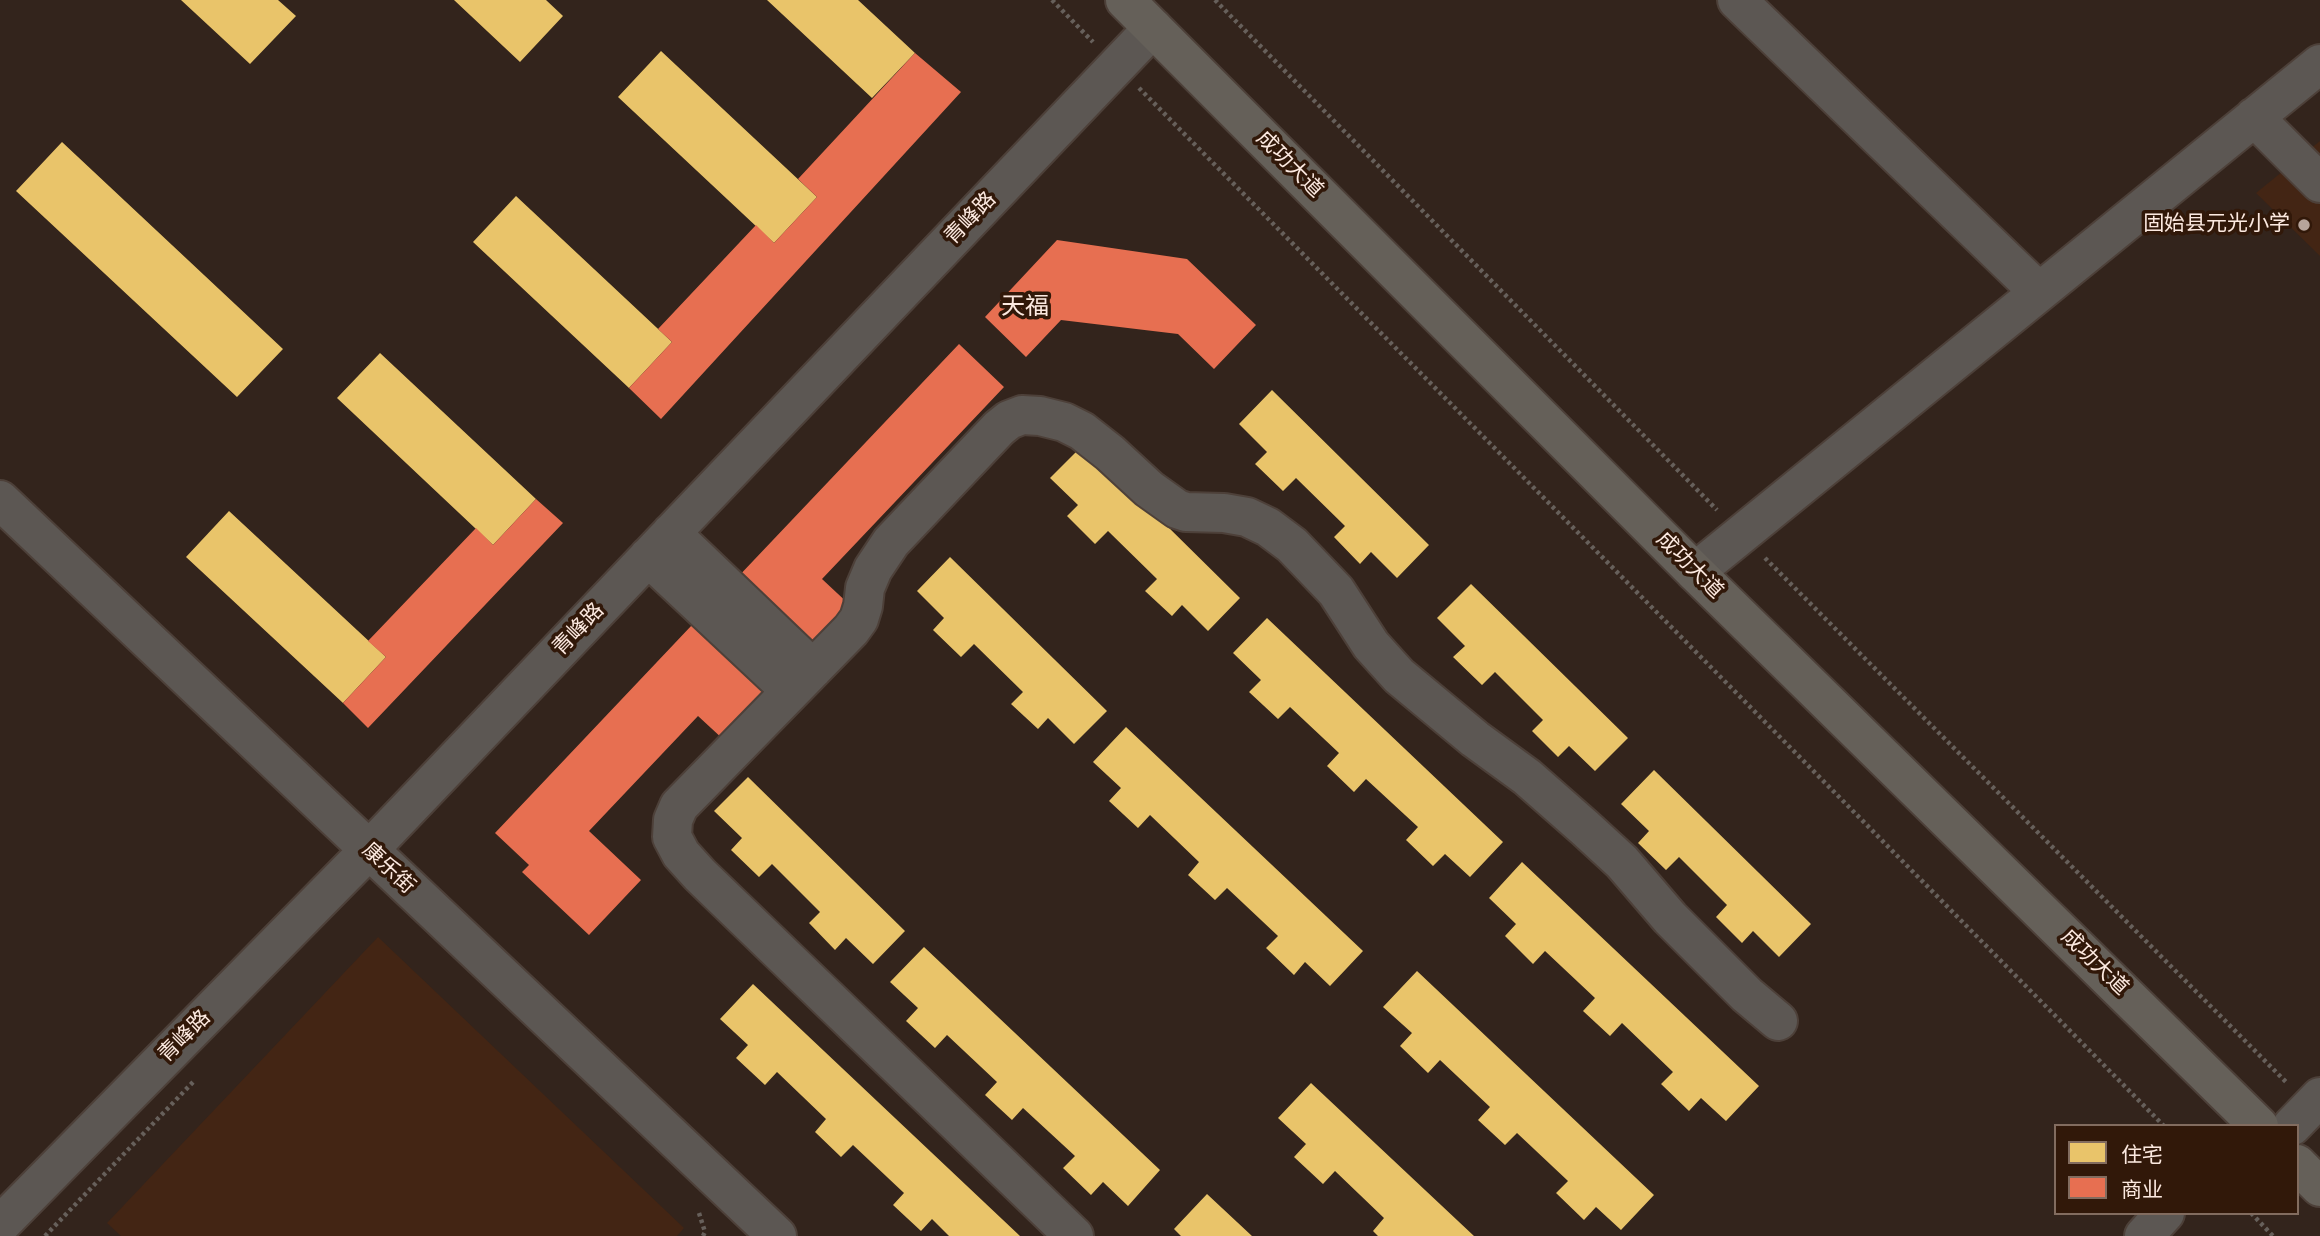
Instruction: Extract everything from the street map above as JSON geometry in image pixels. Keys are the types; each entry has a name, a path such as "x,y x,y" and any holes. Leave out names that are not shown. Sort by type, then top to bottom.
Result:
{"main road":[{"name":"成功大道","path":"1125,0 1695,572 2253,1124"},
{"path":"2299,1166 2320,1187"}],"street":[{"path":"1737,0 2039,292"},
{"name":"青峰路","path":"0,1225 368,851 1153,28"},
{"path":"1695,572 2320,64"},
{"path":"2254,117 2320,183"},
{"path":"1074,1236 700,875 681,854 672,837 673,820 679,806 851,630 859,619 873,569 891,542 999,428 1009,420 1023,415 1064,422 1094,440 1149,489 1177,509 1247,517 1268,527 1292,544 1336,591 1371,645 1399,676 1445,715 1527,777 1585,828 1622,862 1670,918 1778,1021"},
{"name":"康乐街","path":"0,500 771,1234"},
{"path":"659,545 802,680"},
{"path":"2293,1124 2320,1097"},
{"path":"2144,1236 2163,1215"}],"path":[{"path":"1052,0 2162,1124"},
{"path":"2253,1215 2273,1236"}],"shaded area":[{"name":"固始县元光小学","path":"2320,141 2320,256 2256,193"},
{"path":"378,937 684,1228 677,1236 121,1236 107,1223"}],"building: 住宅":[{"path":"181,0 278,0 296,16 250,64"},
{"path":"454,0 546,0 563,16 520,62"},
{"path":"767,0 858,0 915,53 872,98"},
{"path":"661,51 817,197 774,243 618,97"},
{"path":"62,142 283,349 237,397 16,191"},
{"path":"516,196 672,342 629,388 473,242"},
{"path":"380,353 536,499 493,545 337,398"},
{"path":"1272,390 1429,545 1397,578 1371,552 1360,564 1334,537 1345,526 1296,478 1283,491 1255,464 1267,452 1239,424"},
{"path":"1084,444 1240,598 1208,631 1182,605 1172,616 1145,591 1157,579 1108,531 1095,544 1067,516 1078,505 1050,478"},
{"path":"229,511 386,657 343,703 186,557"},
{"path":"950,557 1107,711 1074,744 1048,718 1038,729 1011,704 1023,692 974,644 961,657 933,630 944,618 917,591"},
{"path":"1471,584 1628,738 1595,771 1569,746 1558,757 1532,731 1543,720 1495,672 1482,685 1453,657 1465,646 1437,618"},
{"path":"1267,618 1503,842 1470,877 1445,854 1433,866 1406,840 1418,827 1366,779 1354,792 1327,766 1339,753 1290,707 1278,719 1249,692 1261,680 1233,653"},
{"path":"1126,727 1363,951 1330,986 1305,962 1294,975 1266,948 1278,936 1227,888 1215,900 1188,875 1199,862 1150,815 1138,828 1109,801 1121,788 1093,762"},
{"path":"1654,770 1811,924 1779,957 1753,931 1742,943 1716,917 1727,905 1679,857 1666,870 1638,843 1649,831 1621,804"},
{"path":"748,777 905,931 873,964 846,938 835,950 809,923 820,912 772,864 759,877 731,850 742,838 714,811"},
{"path":"1522,862 1759,1086 1726,1121 1701,1098 1689,1111 1661,1084 1673,1072 1622,1023 1610,1036 1583,1011 1595,998 1545,951 1533,964 1505,936 1516,924 1489,898"},
{"path":"924,947 1160,1170 1128,1206 1103,1182 1091,1195 1063,1168 1075,1156 1023,1108 1012,1120 985,1095 997,1082 947,1035 935,1048 906,1021 918,1008 890,982"},
{"path":"1417,971 1654,1195 1621,1230 1596,1207 1584,1220 1556,1193 1568,1181 1517,1133 1505,1145 1478,1120 1490,1107 1440,1060 1428,1073 1400,1046 1412,1033 1383,1007"},
{"path":"753,984 1020,1236 949,1236 932,1219 921,1231 893,1205 904,1193 853,1145 841,1157 815,1132 826,1119 777,1072 765,1085 736,1058 748,1045 720,1019"},
{"path":"1311,1083 1474,1236 1378,1236 1373,1231 1384,1218 1335,1171 1323,1184 1294,1157 1306,1144 1278,1118"},
{"path":"1207,1194 1252,1236 1181,1236 1174,1229"}],"building: 商业":[{"path":"915,53 961,92 661,419 629,388 672,342 658,329 756,225 774,243 817,197 798,179"},
{"path":"1057,240 1187,259 1256,325 1214,369 1178,334 1061,320 1026,357 985,317"},
{"path":"959,344 1004,387 822,579 852,607 810,651 735,580"},
{"path":"536,499 563,523 368,728 343,703 386,657 368,641 476,528 493,545"},
{"path":"692,625 767,695 724,740 698,716 589,831 641,880 589,935 522,872 529,865 495,833"}],"place":[{"name":"固始县元光小学","path":"2304,225"}],"district":[{"name":"天福","path":"1025,308"}]}
